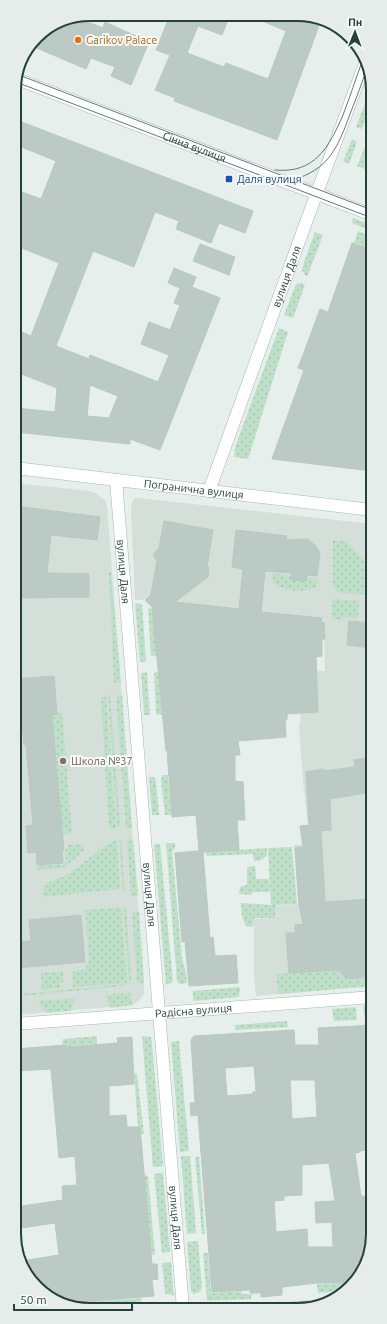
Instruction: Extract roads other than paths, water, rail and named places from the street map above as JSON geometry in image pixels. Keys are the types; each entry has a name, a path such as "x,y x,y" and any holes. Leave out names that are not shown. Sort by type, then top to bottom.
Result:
{"street":[{"name":"вулиця Даля","path":"209,491 363,70"},
{"name":"Сінна вулиця","path":"22,81 366,213"},
{"name":"Погранична вулиця","path":"21,469 366,509"},
{"name":"вулиця Даля","path":"116,480 183,1303"},
{"name":"Радісна вулиця","path":"21,1024 366,998"}],"tram line":[{"path":"275,170 301,168 319,156 326,148 338,127 361,65"},
{"path":"292,180 305,176 315,170 330,156 341,137 364,75"},
{"path":"22,76 366,208"},
{"path":"21,84 366,216"}],"place":[{"name":"Garikov Palace","path":"78,40"},
{"name":"Даля вулиця","path":"229,179"},
{"name":"Школа №37","path":"63,761"}]}
